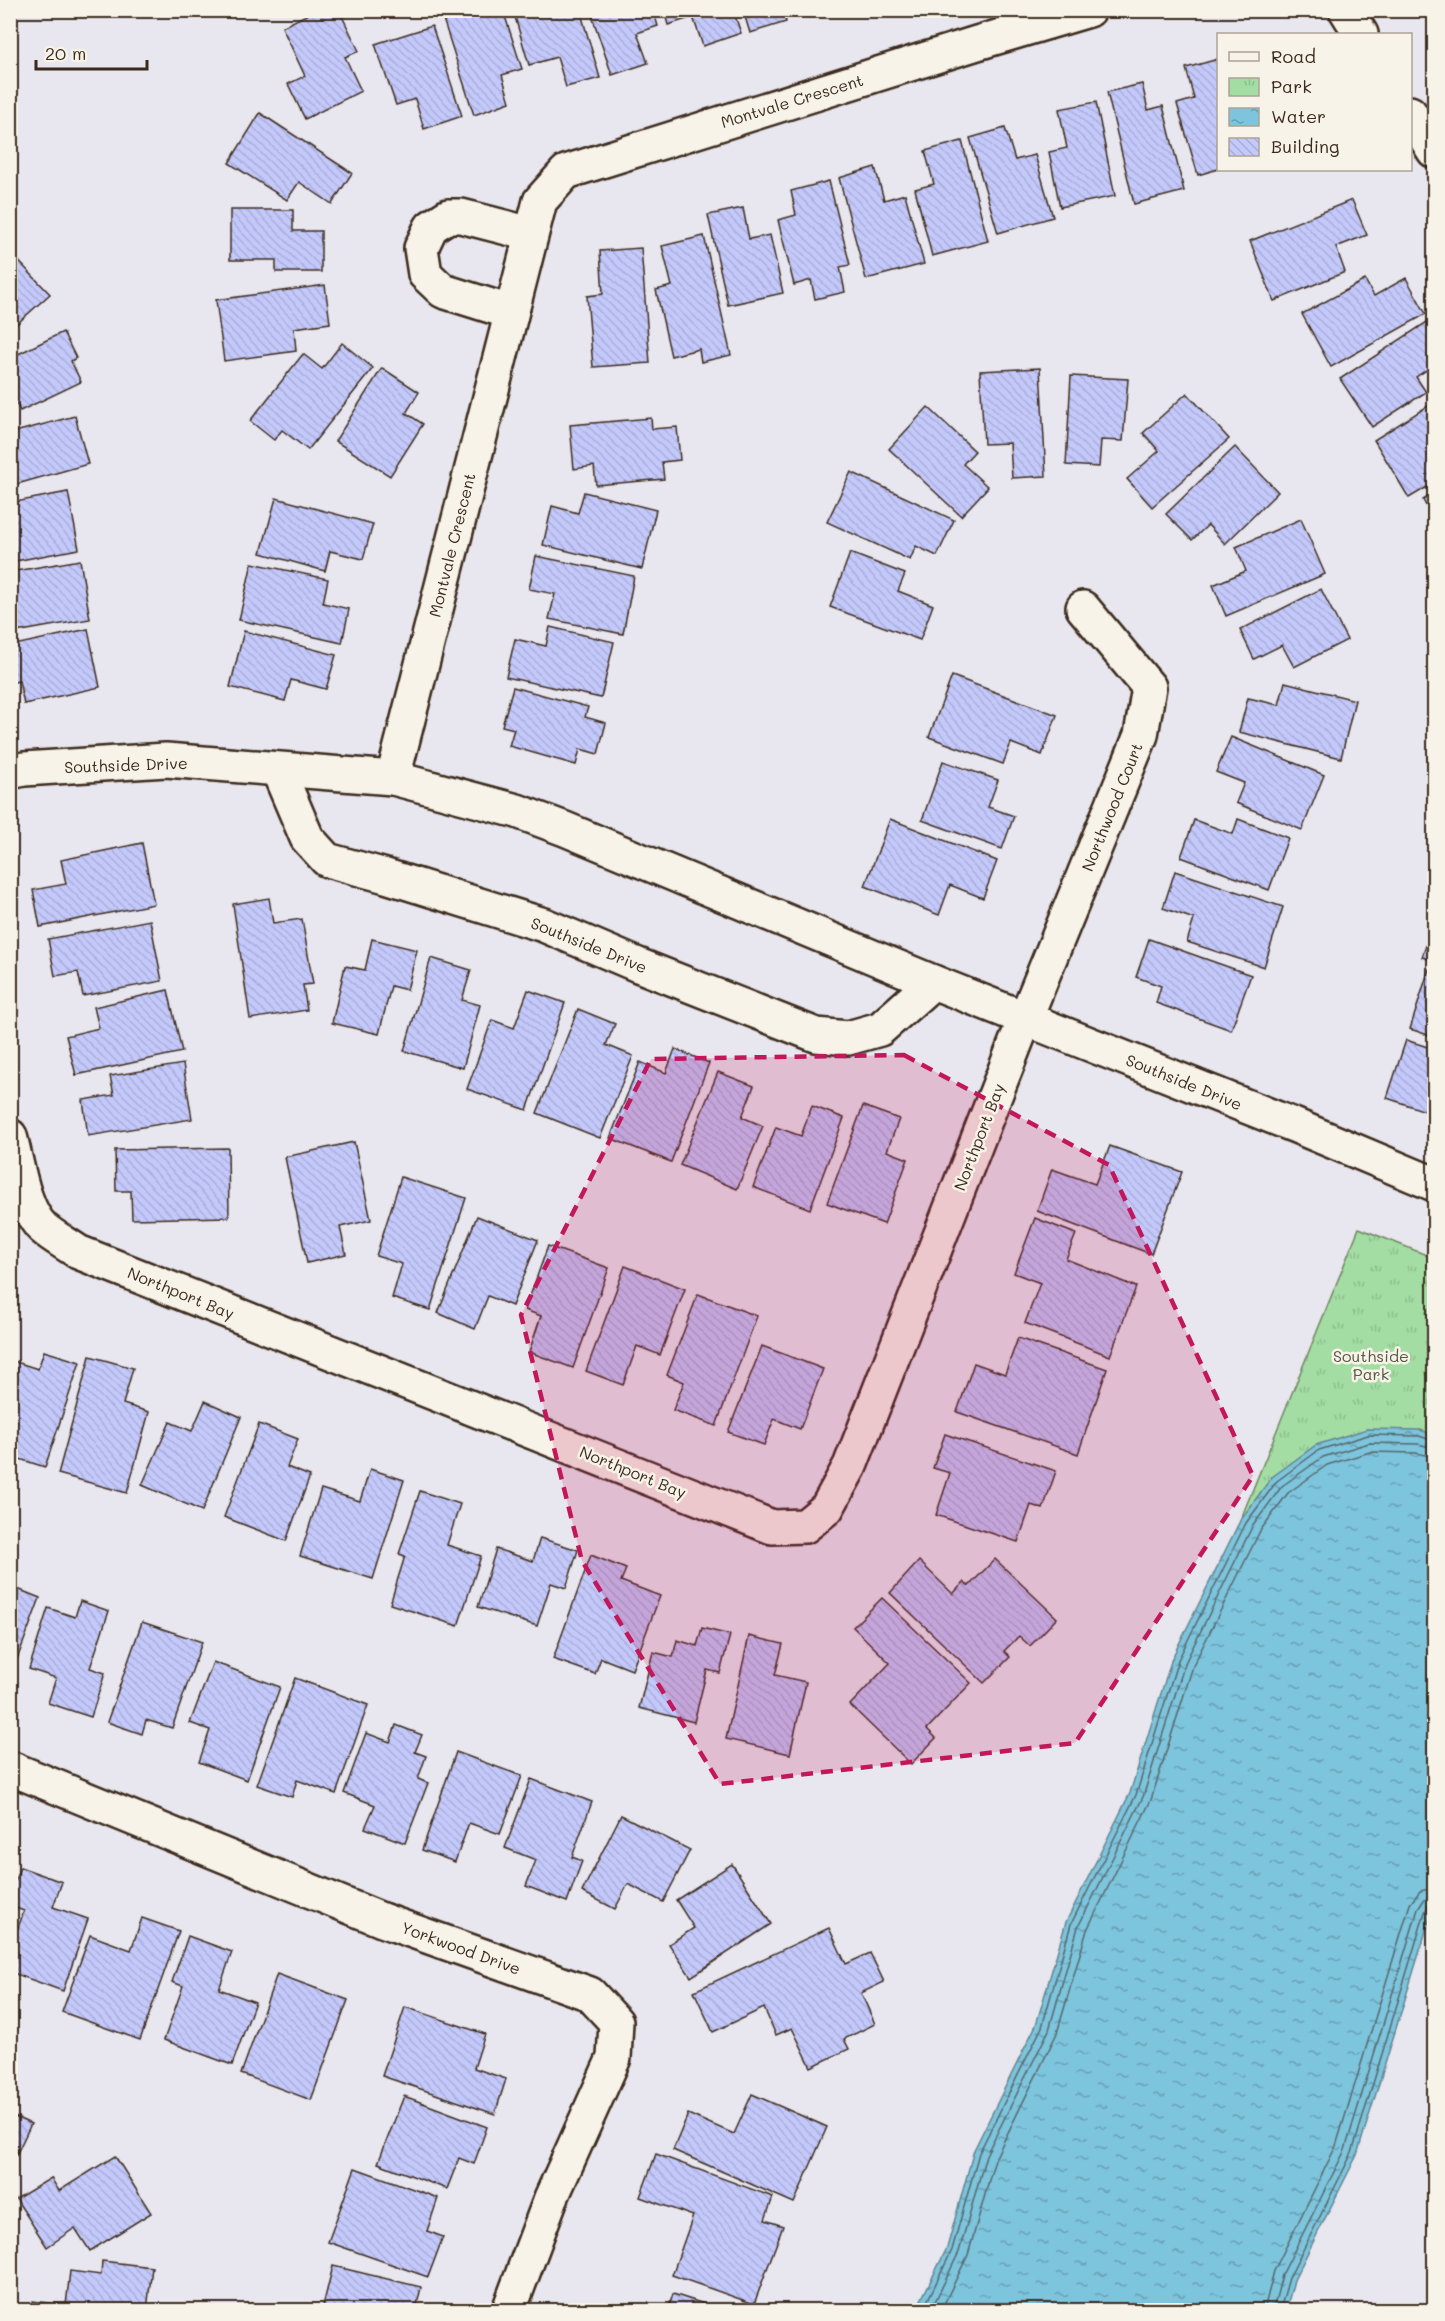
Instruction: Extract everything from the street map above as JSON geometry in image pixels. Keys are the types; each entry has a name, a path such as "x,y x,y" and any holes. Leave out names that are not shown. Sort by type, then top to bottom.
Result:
{"street":[{"name":"Montvale Crescent","path":"393,778 540,201 566,172 1089,10"},
{"path":"1346,10 1360,33"},
{"path":"1412,115 1434,151"},
{"path":"510,312 443,291 426,274 421,248 431,227 448,216 461,216 531,234"},
{"name":"Northwood Court","path":"1025,1019 1141,735 1149,687 1083,608"},
{"name":"Southside Drive","path":"10,772 24,769 166,760 393,778 494,805 555,825 933,982 1434,1184"},
{"name":"Southside Drive","path":"278,770 307,838 327,860 544,925 638,965 816,1035 848,1038 880,1029 933,982"},
{"name":"Northport Bay","path":"10,1136 32,1213 43,1228 78,1252 772,1527 805,1526 827,1508 850,1466 1025,1019"},
{"name":"Yorkwood Drive","path":"10,1768 382,1920 590,1994 616,2022 614,2058 551,2198 509,2310"}],"highlighted area":[{"path":"904,1055 1109,1165 1253,1476 1075,1743 720,1784 582,1561 521,1315 651,1059"}],"green space":[{"name":"Southside Park","path":"1359,1228 1434,1258 1434,1435 1420,1430 1272,1477 1240,1521"}],"water":[{"path":"1367,1429 1420,1430 1434,1435 1434,1905 1357,2155 1294,2280 1286,2310 916,2310 947,2248 974,2150 1036,2025 1066,1922 1130,1793 1172,1658 1240,1521 1272,1477 1316,1445"}],"building":[{"path":"316,10 339,10 359,51 345,57 361,91 305,119 288,84 305,76 282,27"},
{"path":"468,10 503,10 522,69 502,75 510,102 474,115 443,19"},
{"path":"513,10 580,10 600,78 566,87 557,57 529,65"},
{"path":"590,10 653,10 658,26 637,33 648,63 612,75"},
{"path":"664,10 733,10 741,33 703,46 693,17 668,25"},
{"path":"743,10 783,10 786,22 750,33"},
{"path":"432,26 462,116 424,129 415,99 396,105 375,44"},
{"path":"1217,59 1217,169 1198,175 1177,104 1194,99 1186,68"},
{"path":"1142,84 1148,110 1163,106 1184,191 1134,204 1107,92"},
{"path":"1096,102 1115,196 1060,207 1049,152 1067,148 1059,109"},
{"path":"260,113 352,173 332,204 299,182 287,200 229,163"},
{"path":"1005,128 1015,160 1035,155 1053,217 998,233 970,138"},
{"path":"962,141 988,241 932,256 915,189 934,184 925,151"},
{"path":"875,167 884,200 905,194 924,264 866,279 839,178"},
{"path":"829,181 850,265 840,267 845,292 815,299 811,280 794,285 778,220 796,215 791,191"},
{"path":"1352,200 1367,235 1336,247 1345,272 1274,301 1250,241"},
{"path":"743,208 749,239 770,235 783,293 728,305 708,215"},
{"path":"230,210 293,210 293,231 321,231 321,272 276,272 276,260 230,260"},
{"path":"704,236 731,355 701,362 699,349 671,356 656,290 672,286 662,246"},
{"path":"641,248 650,363 593,367 587,296 603,294 600,251"},
{"path":"10,252 50,294 10,330"},
{"path":"1406,278 1426,314 1331,367 1302,314 1365,280 1374,296"},
{"path":"325,285 330,323 294,328 296,351 224,361 216,300"},
{"path":"1430,320 1434,328 1434,365 1416,377 1426,392 1372,427 1340,379"},
{"path":"63,332 76,358 71,361 81,382 20,411 15,401 10,403 10,358"},
{"path":"342,343 373,368 308,450 282,430 274,440 250,421 303,354 322,369"},
{"path":"382,368 419,392 406,413 423,424 390,476 335,441"},
{"path":"1040,368 1046,476 1012,478 1010,443 984,444 980,371"},
{"path":"1071,376 1128,379 1123,441 1101,440 1099,467 1066,465"},
{"path":"1187,393 1229,439 1152,507 1127,479 1159,451 1143,433"},
{"path":"1434,402 1434,483 1409,498 1374,440"},
{"path":"928,407 975,451 963,464 988,487 961,516 889,449"},
{"path":"75,416 88,464 10,486 10,445 14,444 11,433"},
{"path":"651,418 652,429 677,427 680,460 662,462 664,479 596,485 594,466 574,469 570,425"},
{"path":"1235,447 1278,492 1225,544 1208,525 1192,540 1166,514"},
{"path":"851,472 954,520 937,556 916,546 910,560 827,522"},
{"path":"68,492 79,549 10,562 10,503"},
{"path":"584,492 656,510 642,569 543,545 552,506 578,513"},
{"path":"1434,493 1434,521 1423,500"},
{"path":"276,498 373,524 363,559 330,551 325,571 261,553"},
{"path":"1301,519 1325,574 1226,616 1213,585 1246,571 1236,547"},
{"path":"850,553 905,574 898,591 933,605 920,640 830,607"},
{"path":"536,556 634,576 623,634 549,619 555,594 529,589"},
{"path":"80,560 90,619 10,633 10,572"},
{"path":"252,563 328,579 323,603 349,609 342,643 239,620"},
{"path":"1321,589 1347,640 1294,667 1282,645 1254,659 1240,630"},
{"path":"550,627 614,642 601,698 506,677 515,639 546,646"},
{"path":"88,629 100,687 24,704 19,681 10,683 10,646"},
{"path":"244,631 336,655 326,689 291,680 285,701 230,687"},
{"path":"952,676 1057,715 1042,755 1011,743 1003,764 929,737"},
{"path":"1285,682 1355,700 1341,758 1239,732 1248,698 1279,705"},
{"path":"513,687 588,707 585,717 606,723 598,754 580,749 576,765 509,746 514,729 502,726"},
{"path":"1231,737 1324,775 1302,830 1236,803 1244,783 1216,772"},
{"path":"943,761 998,780 988,807 1014,816 1002,849 922,820"},
{"path":"890,819 997,861 983,898 950,885 939,915 865,886"},
{"path":"1238,819 1288,838 1269,890 1181,857 1194,820 1233,834"},
{"path":"142,843 154,904 40,927 33,890 66,884 61,860"},
{"path":"1175,871 1283,907 1264,967 1187,942 1194,919 1163,908"},
{"path":"269,898 273,923 302,919 313,984 303,985 307,1010 250,1019 233,904"},
{"path":"150,920 162,981 83,996 78,972 55,976 48,939"},
{"path":"1434,927 1434,961 1422,957"},
{"path":"372,939 417,950 407,990 391,986 379,1034 332,1023 345,966 365,970"},
{"path":"1149,939 1251,975 1231,1030 1156,1003 1161,986 1136,977"},
{"path":"431,958 471,970 462,1000 480,1005 463,1068 404,1051"},
{"path":"1429,969 1434,971 1434,1037 1410,1029"},
{"path":"168,990 182,1052 76,1075 66,1036 99,1028 94,1007"},
{"path":"528,990 565,1003 527,1110 467,1089 492,1020 514,1028"},
{"path":"578,1009 615,1024 606,1045 633,1056 600,1138 537,1113"},
{"path":"1406,1040 1434,1049 1434,1114 1387,1098"},
{"path":"675,1049 709,1063 671,1162 610,1138 640,1062 666,1073"},
{"path":"183,1064 192,1119 88,1136 83,1100 114,1095 110,1076"},
{"path":"718,1072 754,1086 742,1117 763,1126 737,1189 680,1165"},
{"path":"812,1106 844,1118 810,1209 753,1187 776,1127 801,1136"},
{"path":"863,1106 899,1119 887,1151 908,1159 884,1224 827,1203"},
{"path":"354,1142 371,1220 340,1227 346,1254 307,1263 285,1157"},
{"path":"1110,1146 1182,1172 1151,1254 1037,1211 1052,1169 1095,1184"},
{"path":"228,1148 229,1217 132,1219 131,1191 116,1191 115,1150"},
{"path":"401,1177 466,1198 430,1310 392,1298 402,1264 376,1256"},
{"path":"477,1216 538,1240 512,1306 488,1296 475,1329 438,1313"},
{"path":"1035,1218 1076,1234 1066,1259 1136,1287 1110,1356 1025,1323 1040,1283 1014,1273"},
{"path":"548,1246 609,1268 573,1368 529,1352 541,1316 525,1310"},
{"path":"625,1266 685,1289 660,1355 637,1346 623,1385 586,1371"},
{"path":"698,1294 757,1316 716,1426 673,1410 684,1382 667,1375"},
{"path":"1018,1338 1107,1369 1078,1454 957,1412 974,1363 1005,1374"},
{"path":"762,1346 823,1369 800,1429 774,1419 764,1445 728,1432"},
{"path":"44,1351 80,1362 45,1467 10,1456 10,1360 38,1369"},
{"path":"90,1356 133,1368 123,1404 149,1412 127,1493 58,1474"},
{"path":"205,1401 241,1417 202,1511 142,1485 170,1422 192,1431"},
{"path":"259,1424 298,1439 287,1467 310,1476 286,1541 224,1517"},
{"path":"945,1434 1056,1471 1043,1509 1031,1505 1018,1542 936,1515 950,1473 933,1468"},
{"path":"370,1469 404,1480 373,1579 300,1556 321,1489 360,1501"},
{"path":"420,1491 460,1504 447,1545 481,1556 458,1626 390,1604 405,1556 399,1554"},
{"path":"540,1538 578,1550 566,1588 551,1583 537,1626 478,1607 496,1549 533,1561"},
{"path":"591,1555 626,1569 621,1581 660,1596 632,1670 601,1658 595,1674 553,1659"},
{"path":"995,1559 1057,1618 1030,1646 1019,1636 1004,1651 1010,1657 984,1683 890,1593 919,1561 953,1594 964,1582 969,1586"},
{"path":"10,1586 40,1598 13,1670 10,1669"},
{"path":"882,1598 971,1683 927,1729 936,1738 911,1764 850,1705 890,1663 853,1627"},
{"path":"80,1601 109,1611 90,1668 105,1673 91,1717 48,1703 56,1678 29,1669 48,1608 75,1617"},
{"path":"142,1622 202,1642 172,1728 146,1720 142,1734 107,1722"},
{"path":"702,1628 730,1635 720,1673 707,1670 694,1722 639,1708 653,1652 673,1657 677,1640 697,1646"},
{"path":"749,1636 783,1644 775,1675 806,1682 790,1754 726,1739"},
{"path":"213,1662 280,1687 247,1780 199,1762 210,1730 190,1723"},
{"path":"295,1678 368,1705 336,1794 297,1780 292,1797 257,1785"},
{"path":"396,1725 422,1735 415,1752 426,1756 418,1779 428,1783 405,1843 365,1828 375,1805 344,1793 366,1733 390,1742"},
{"path":"456,1752 522,1776 500,1834 469,1823 455,1862 422,1850"},
{"path":"531,1779 592,1802 572,1857 582,1861 567,1902 526,1886 536,1860 505,1848"},
{"path":"621,1815 690,1850 663,1902 628,1884 615,1909 582,1892"},
{"path":"732,1864 771,1924 691,1977 669,1944 694,1928 676,1900"},
{"path":"20,1867 62,1882 53,1907 88,1919 63,1991 10,1972 10,1950 24,1911 10,1906 10,1894"},
{"path":"142,1918 179,1931 140,2040 62,2012 90,1935 131,1950"},
{"path":"829,1928 846,1964 870,1953 884,1982 861,1993 875,2024 844,2039 849,2049 811,2067 792,2028 776,2035 764,2008 713,2032 694,1991"},
{"path":"188,1936 232,1952 219,1989 255,2002 232,2065 164,2040 183,1986 172,1982"},
{"path":"277,1974 348,2000 311,2100 241,2074"},
{"path":"405,2007 485,2034 474,2068 506,2079 495,2114 382,2076"},
{"path":"752,2094 827,2127 794,2203 673,2150 688,2114 734,2134"},
{"path":"404,2096 487,2127 474,2164 459,2158 447,2189 378,2163"},
{"path":"10,2115 31,2124 10,2168"},
{"path":"656,2154 773,2197 765,2220 783,2226 754,2304 672,2275 693,2216 640,2197"},
{"path":"115,2156 151,2213 90,2251 75,2228 47,2247 16,2199 51,2178 59,2191"},
{"path":"355,2168 438,2198 427,2231 443,2237 428,2277 328,2242"},
{"path":"102,2261 152,2267 147,2310 32,2310 33,2301 66,2305 70,2271 101,2275"},
{"path":"333,2266 421,2287 416,2310 322,2310"},
{"path":"673,2294 723,2310 668,2310"}]}
